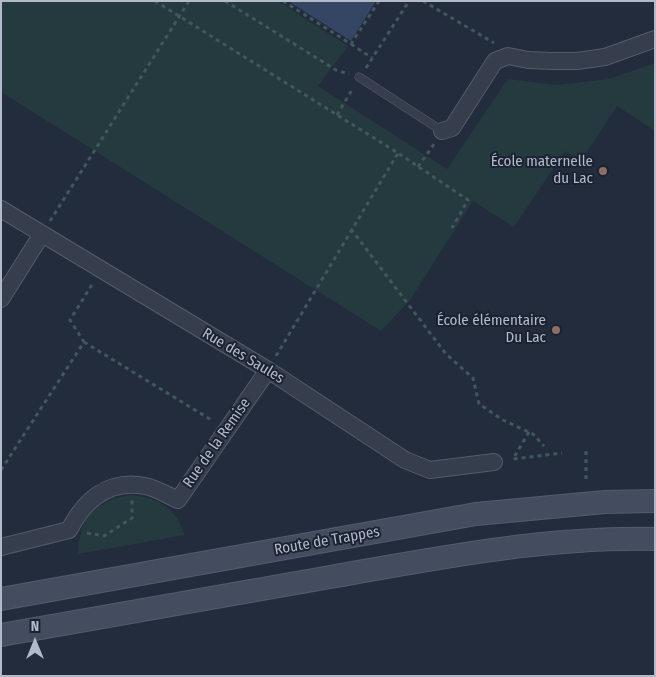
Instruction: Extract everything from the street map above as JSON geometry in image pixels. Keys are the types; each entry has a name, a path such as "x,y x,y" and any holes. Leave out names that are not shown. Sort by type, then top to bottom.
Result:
{"main road":[{"name":"Route de Trappes","path":"1,599 476,514 605,502 655,501"},
{"path":"1,635 470,552 564,541 622,538 655,539"}],"street":[{"path":"442,131 452,128 495,61 508,56 528,60 552,61 605,58 655,39"},
{"name":"Rue des Saules","path":"1,208 268,370 405,460 430,470 494,462"},
{"path":"1,299 42,234"},
{"name":"Rue de la Remise","path":"69,530 76,516 86,503 114,487 131,484 147,486 178,500 226,428 268,370"},
{"path":"1,547 69,530"}],"lane":[{"path":"359,78 442,131"}],"path":[{"path":"155,1 398,153 468,200 452,228"},
{"path":"42,234 188,1"},
{"path":"225,1 336,70 359,78"},
{"path":"283,1 372,58"},
{"path":"351,44 378,1"},
{"path":"337,116 359,78 409,1"},
{"path":"423,1 494,44"},
{"path":"418,167 442,131"},
{"path":"268,370 398,153"},
{"path":"351,229 446,354 473,378 479,404 503,420 533,434 544,446"},
{"path":"101,270 70,320 84,342 226,428"},
{"path":"1,470 84,342"},
{"path":"529,432 513,459 562,452"},
{"path":"586,451 586,482"},
{"path":"69,530 104,536 132,518 131,484"}],"green space":[{"path":"1,1 278,1 348,46 318,86 447,169 508,79 556,85 609,79 655,63 655,131 617,106 581,161 565,151 514,227 473,201 410,300 381,331 1,92"},
{"path":"131,495 141,496 165,506 176,517 185,535 78,554 82,530 92,513 108,501"}],"water":[{"path":"288,1 376,1 351,41"}],"place":[{"name":"École maternelle du Lac","path":"603,171"},
{"name":"École élémentaire Du Lac","path":"556,330"}]}
